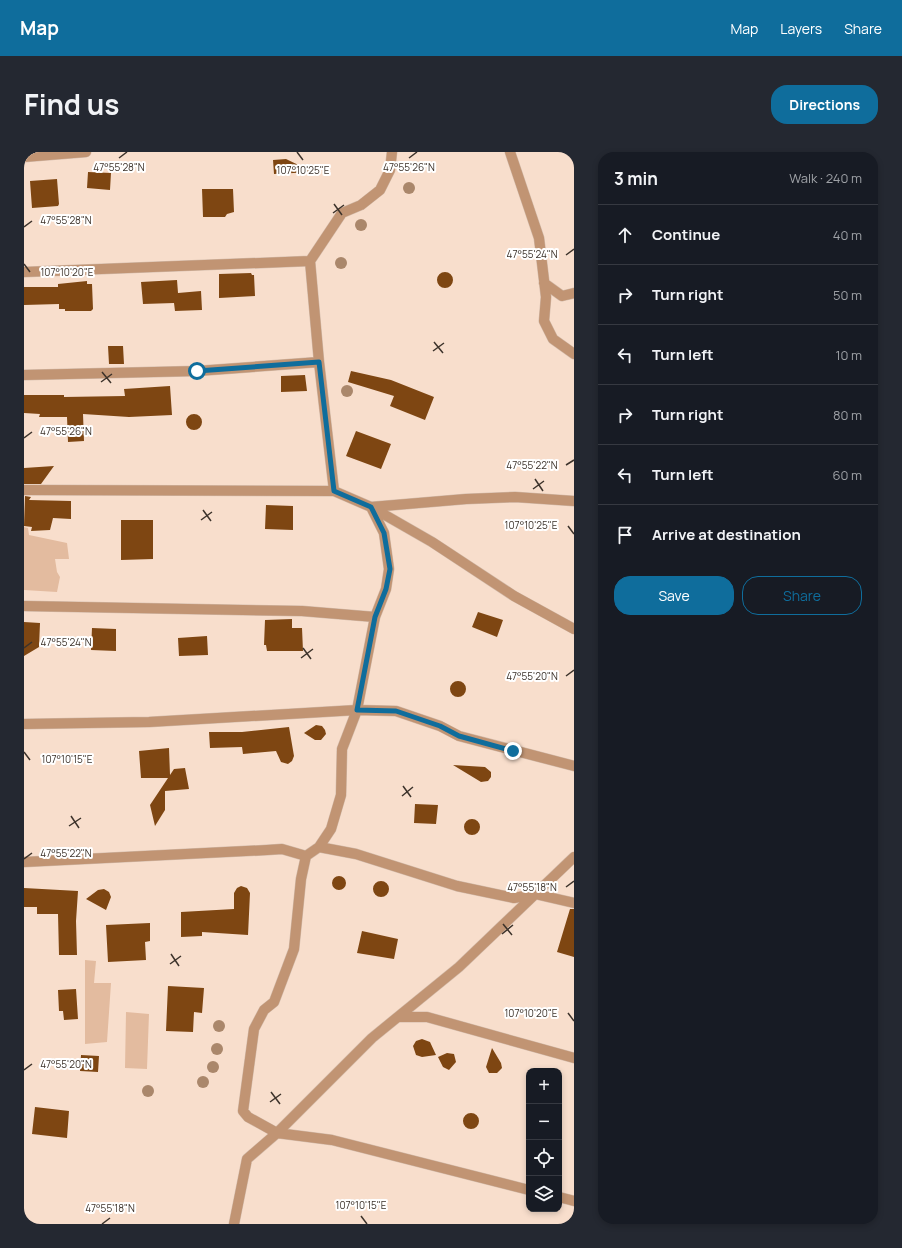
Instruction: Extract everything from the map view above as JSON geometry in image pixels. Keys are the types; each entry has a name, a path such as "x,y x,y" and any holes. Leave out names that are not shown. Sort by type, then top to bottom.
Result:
{"street":[{"path":"24,157 86,152"},
{"path":"334,491 319,362 310,261 342,213 361,205 380,190 390,170 392,152"},
{"path":"510,152 539,238 546,297 544,321 553,339 574,354"},
{"path":"24,272 310,261"},
{"path":"544,283 562,296 574,293"},
{"path":"24,375 197,371 319,362"},
{"path":"24,490 334,491 371,507 432,542 514,596 574,629"},
{"path":"371,507 466,499 515,497 574,501"},
{"path":"371,507 384,533 390,569 386,589 375,617 357,710 342,749 341,795 331,829 319,847 306,856 301,879 294,949 274,1002 264,1010 254,1029 246,1079 243,1111 248,1118 277,1133 332,1140 526,1189"},
{"path":"24,606 302,611 375,617"},
{"path":"24,724 149,722 357,710 396,711 440,726 459,736 574,766"},
{"path":"319,847 356,854 457,886 514,898 535,894 574,904"},
{"path":"24,862 267,850 282,850 306,856"},
{"path":"234,1224 247,1159 277,1133 372,1038 459,967 574,857"},
{"path":"398,1017 426,1017 574,1058"},
{"path":"562,1198 574,1201"}],"shaded area":[{"path":"24,527 28,528 29,535 67,543 69,559 55,559 57,572 60,577 57,592 24,590"},
{"path":"85,960 96,961 94,983 111,983 107,1042 85,1044"},
{"path":"126,1012 149,1014 147,1069 125,1068"}],"building":[{"path":"286,159 313,172 274,174 273,160"},
{"path":"88,172 111,173 110,190 87,188"},
{"path":"57,179 58,206 32,208 30,181"},
{"path":"202,189 233,189 234,212 227,214 225,217 203,217"},
{"path":"445,272 452,277 453,280 448,287 445,288 438,283 437,280 442,273"},
{"path":"251,273 254,275 255,296 219,298 219,274"},
{"path":"177,280 178,293 201,291 202,310 175,311 174,303 143,304 141,282"},
{"path":"87,281 87,284 92,284 93,309 91,311 65,311 65,309 59,309 59,304 24,305 24,287 58,287 58,284"},
{"path":"108,346 123,346 124,364 109,364"},
{"path":"351,371 391,380 434,397 425,420 390,406 394,396 348,382"},
{"path":"305,375 307,391 281,392 281,376"},
{"path":"170,386 172,415 129,417 83,414 84,441 68,442 67,417 39,417 40,414 24,413 24,395 64,395 64,397 125,396 124,389"},
{"path":"194,414 200,416 202,422 200,428 194,430 188,428 186,422 188,416"},
{"path":"356,431 391,444 381,469 346,456"},
{"path":"54,466 41,484 24,484 24,468"},
{"path":"25,496 31,497 29,500 71,501 71,519 53,518 50,530 31,531 32,527 24,526"},
{"path":"266,505 293,506 293,530 265,529"},
{"path":"121,520 153,520 153,559 121,560"},
{"path":"478,612 503,620 497,637 472,627"},
{"path":"292,619 292,628 302,628 303,651 267,651 266,645 264,645 265,620"},
{"path":"24,622 40,623 39,647 24,656"},
{"path":"92,628 116,629 116,651 91,650"},
{"path":"207,636 208,655 179,656 178,638"},
{"path":"458,681 465,686 466,689 461,696 458,697 451,692 450,689 455,682"},
{"path":"316,725 322,726 325,730 326,734 321,740 315,740 304,733"},
{"path":"289,727 294,756 292,761 288,764 281,762 276,751 243,754 242,747 210,748 209,732 242,732"},
{"path":"169,748 170,775 174,769 185,768 189,789 165,791 165,810 155,826 150,805 168,778 141,778 139,751"},
{"path":"453,765 485,767 491,772 491,777 488,781 481,782"},
{"path":"415,804 438,805 436,824 414,823"},
{"path":"472,819 479,824 480,827 475,834 472,835 465,830 464,827 469,820"},
{"path":"336,876 342,876 346,880 346,886 342,890 336,890 332,886 332,880"},
{"path":"381,881 388,886 389,889 384,896 381,897 374,892 373,889 378,882"},
{"path":"241,886 247,888 250,893 248,935 202,932 202,936 181,937 181,912 234,909 234,893 237,888"},
{"path":"24,888 78,891 76,921 77,955 59,955 58,914 37,914 37,907 24,907"},
{"path":"104,889 109,892 111,897 106,910 86,899 98,890"},
{"path":"570,909 574,909 574,957 557,952"},
{"path":"150,923 150,941 145,942 146,960 108,962 106,925"},
{"path":"362,931 398,939 394,959 357,953"},
{"path":"168,986 204,988 202,1013 194,1012 193,1032 166,1031"},
{"path":"76,989 78,1019 64,1020 63,1011 59,1011 58,990"},
{"path":"422,1039 430,1042 436,1055 422,1057 416,1055 413,1046 416,1041"},
{"path":"492,1048 501,1063 502,1068 497,1073 489,1073 486,1067"},
{"path":"447,1053 454,1054 456,1062 449,1070 443,1067 438,1057"},
{"path":"81,1055 99,1056 98,1072 80,1071"},
{"path":"35,1107 69,1111 67,1138 32,1134"},
{"path":"471,1113 478,1118 479,1121 474,1128 471,1129 464,1124 463,1121 468,1114"}],"route":[{"path":"197,371 319,362 334,491 371,507 384,533 390,569 386,589 375,617 357,710 396,711 440,726 459,736 513,751"}]}
